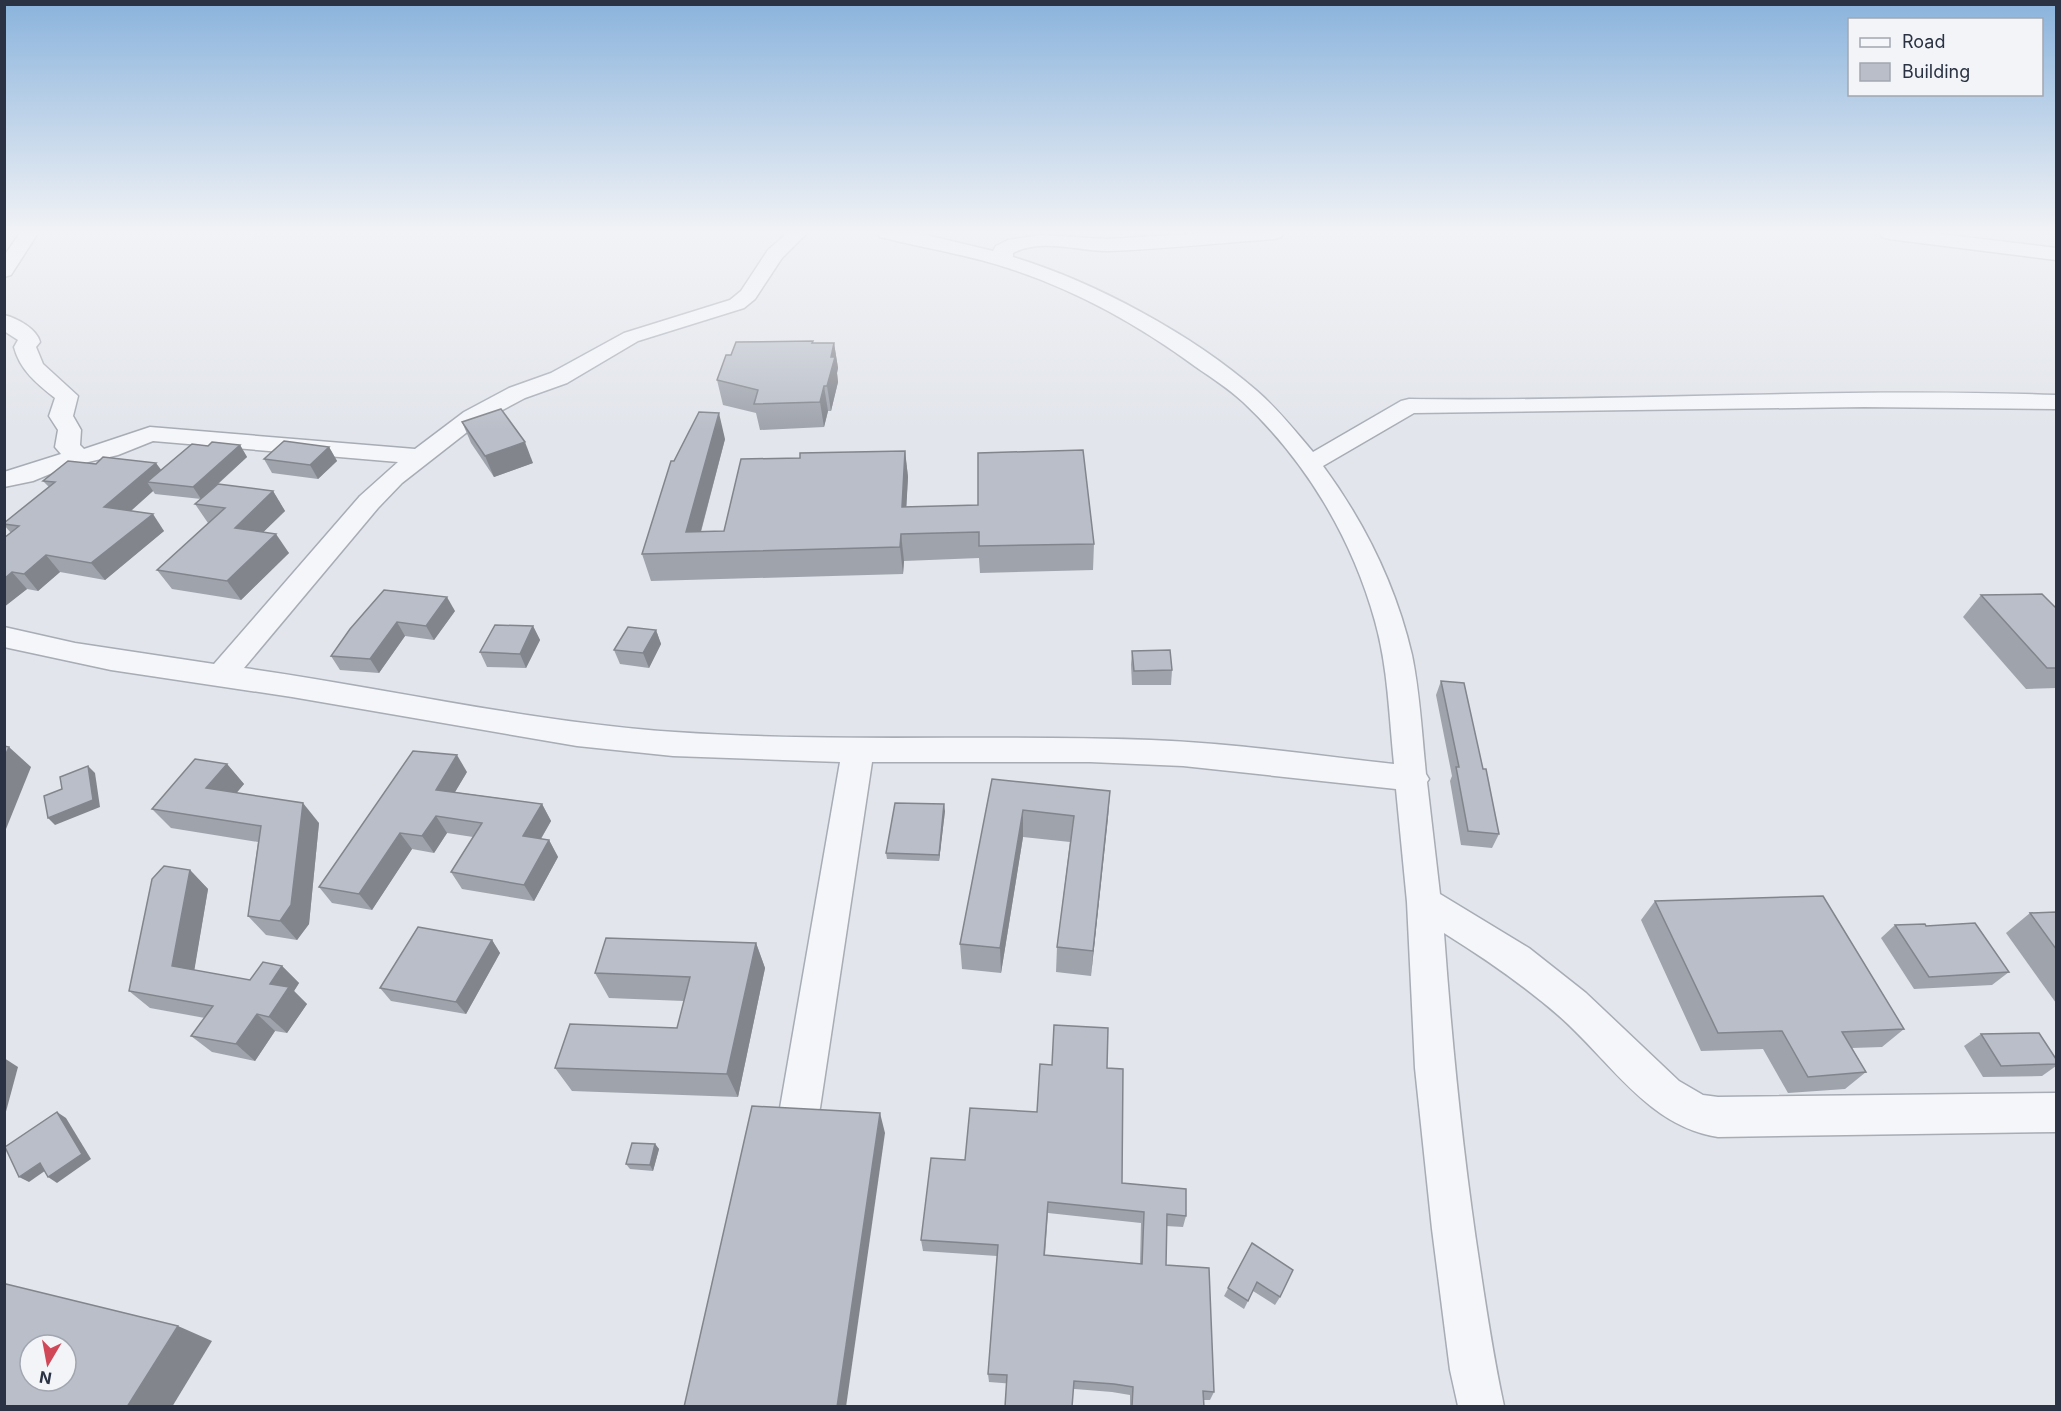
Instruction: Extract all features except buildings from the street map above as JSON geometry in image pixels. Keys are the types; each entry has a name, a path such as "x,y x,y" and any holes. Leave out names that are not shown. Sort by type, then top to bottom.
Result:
{"street":[{"path":"221,675 369,502 393,478 472,417 517,393 559,378 631,337 737,304 743,299"},
{"path":"1098,299 1184,346 1253,399 1309,464 1350,523 1377,581 1391,622 1398,658 1413,779 1437,1091 1453,1229 1473,1370 1481,1407"},
{"path":"4,321 28,337 29,342 25,347 26,355 50,384 66,396 61,416 70,428 71,437 67,447 79,457"},
{"path":"1309,464 1409,406 1475,407 1864,400 2056,402"},
{"path":"4,480 24,476 59,462 110,450 145,435 155,434 420,457"},
{"path":"4,637 45,648 221,675 556,732 674,744 858,750 1032,749 1152,752 1213,756 1413,779"},
{"path":"800,1108 858,750"},
{"path":"1424,902 1516,959 1573,1005 1665,1095 1698,1114 1718,1117 2056,1113"}]}
